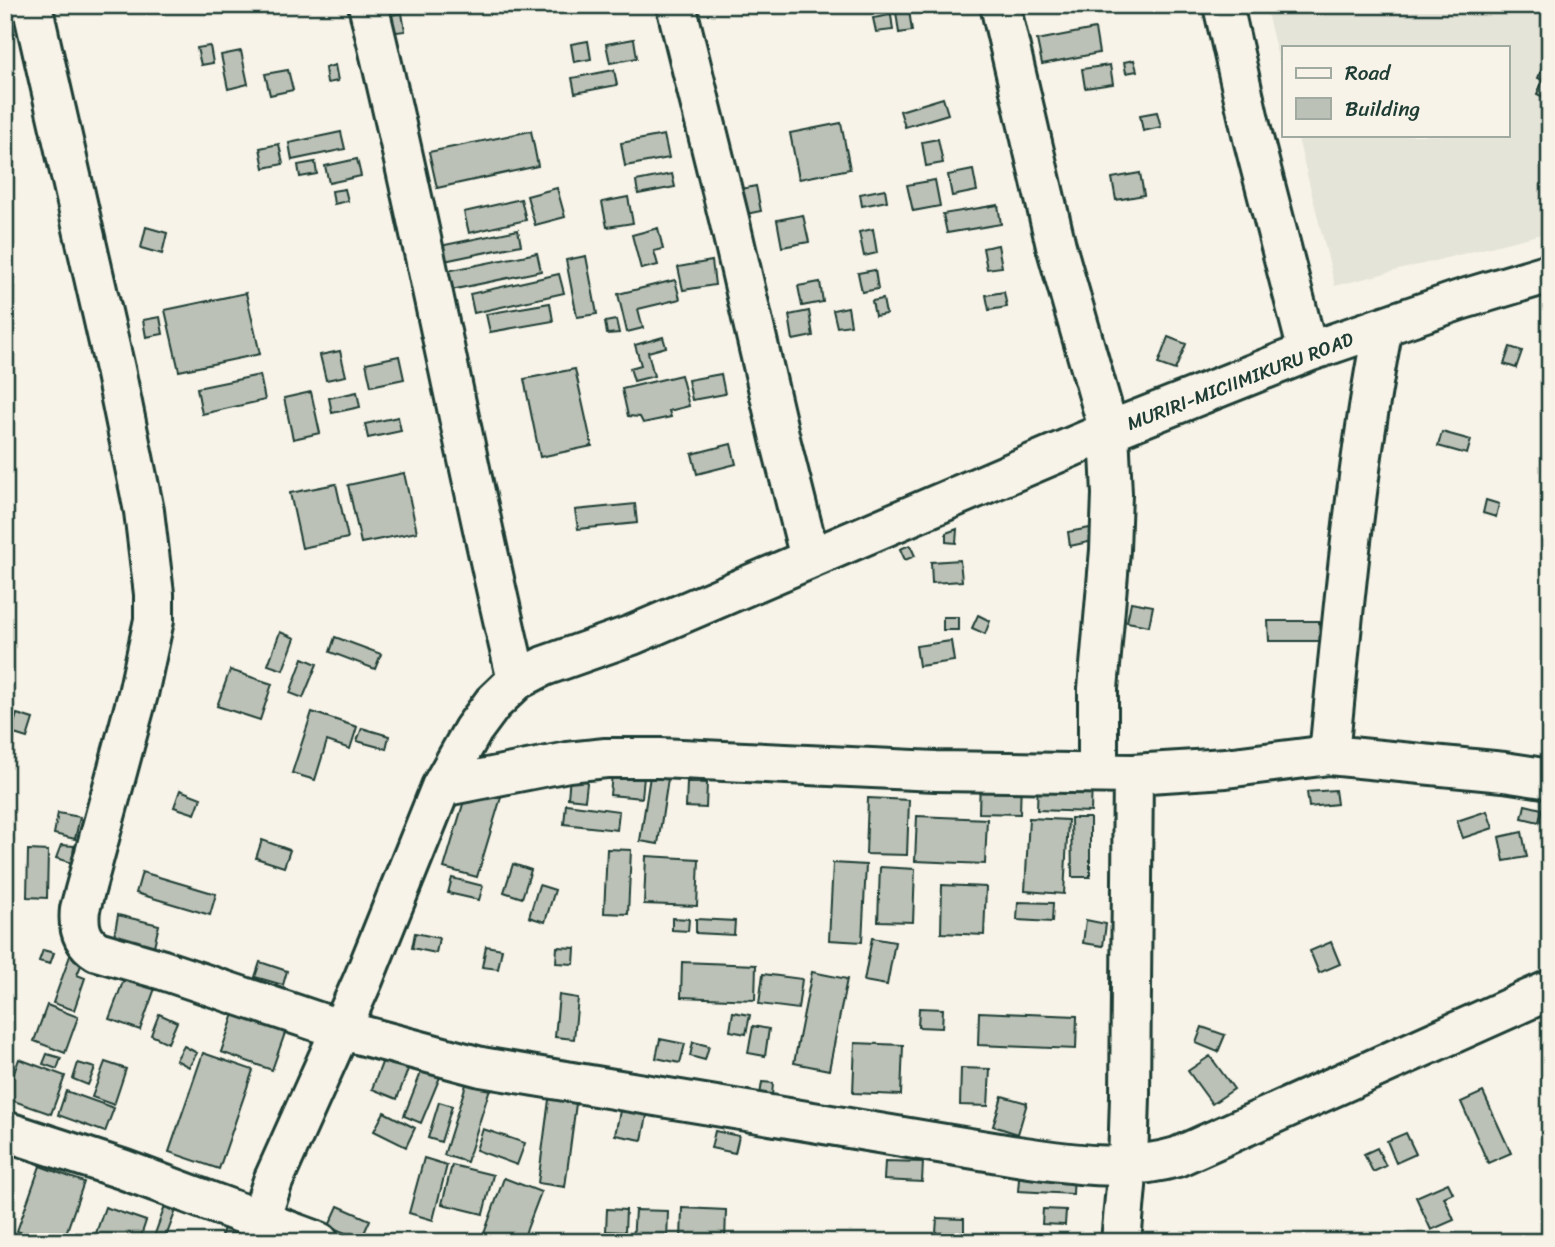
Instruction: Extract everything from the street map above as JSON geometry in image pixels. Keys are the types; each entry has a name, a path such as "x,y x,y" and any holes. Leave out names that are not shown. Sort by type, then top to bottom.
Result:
{"street":[{"path":"32,5 116,369 144,511 154,594 154,620 138,694 84,886 79,919 82,935 97,951 163,970 342,1030 481,1067 683,1102 1081,1164 1163,1162 1177,1157 1550,990"},
{"path":"368,5 416,209 489,563 517,680"},
{"path":"676,5 810,558"},
{"name":"MURIRI-MICIIMIKURU ROAD","path":"1000,5 1056,246 1109,431 1308,352 1550,273"},
{"path":"1223,5 1253,138 1308,352"},
{"path":"1329,755 1359,466 1383,327"},
{"path":"260,1220 274,1181 342,1030 441,787 473,730 493,704 517,680 544,666 632,635 1109,431 1111,550 1098,689 1116,773 1128,1164 1121,1242"},
{"path":"441,787 528,768 606,758 660,758 936,771 1116,773 1226,768 1329,755 1550,779"},
{"path":"5,1131 122,1169 319,1242"}],"shaded area":[{"path":"1265,5 1550,5 1550,232 1335,286 1297,136 1510,136 1510,46 1282,46 1282,74"}],"building":[{"path":"909,10 912,31 899,33 896,12"},
{"path":"402,13 405,31 389,33 385,16"},
{"path":"891,15 893,30 876,32 873,18"},
{"path":"1095,29 1099,53 1042,64 1037,40"},
{"path":"634,39 637,58 610,63 606,44"},
{"path":"588,41 591,59 574,62 571,44"},
{"path":"210,46 213,63 201,65 197,48"},
{"path":"241,51 248,84 228,89 221,55"},
{"path":"1550,51 1550,100 1537,94 1543,80 1538,78"},
{"path":"1134,60 1137,71 1126,73 1124,62"},
{"path":"335,65 338,81 327,83 325,68"},
{"path":"1110,65 1113,84 1085,88 1082,69"},
{"path":"288,70 293,90 270,95 265,74"},
{"path":"614,70 617,85 575,93 572,78"},
{"path":"943,98 948,114 905,127 900,111"},
{"path":"1157,112 1161,127 1143,131 1140,115"},
{"path":"841,123 850,169 799,179 790,133"},
{"path":"531,131 538,166 437,188 429,152"},
{"path":"341,132 345,149 292,160 289,143"},
{"path":"664,135 669,158 625,166 621,143"},
{"path":"938,139 943,163 926,166 922,142"},
{"path":"279,144 283,164 264,168 260,148"},
{"path":"357,159 361,176 329,183 325,166"},
{"path":"315,162 317,174 300,177 298,165"},
{"path":"973,170 977,191 952,196 948,175"},
{"path":"1140,173 1144,195 1116,200 1112,178"},
{"path":"672,174 675,187 638,194 636,181"},
{"path":"935,180 940,206 913,211 907,185"},
{"path":"756,186 761,211 736,216 732,191"},
{"path":"557,188 565,217 535,225 527,196"},
{"path":"345,189 348,201 334,204 332,191"},
{"path":"885,189 887,201 862,206 860,194"},
{"path":"628,197 633,223 607,227 602,202"},
{"path":"521,199 526,220 469,233 464,212"},
{"path":"998,205 1001,224 947,233 943,214"},
{"path":"803,215 809,242 782,247 777,220"},
{"path":"146,227 167,233 162,254 141,248"},
{"path":"658,228 663,249 654,251 658,265 641,269 632,235"},
{"path":"873,229 877,253 864,256 859,232"},
{"path":"518,230 521,245 444,261 440,246"},
{"path":"998,245 1002,267 987,269 983,248"},
{"path":"537,253 541,271 451,290 447,271"},
{"path":"586,256 597,314 577,317 566,260"},
{"path":"712,261 715,285 683,290 678,267"},
{"path":"875,270 878,289 862,292 858,273"},
{"path":"559,274 564,293 474,313 470,294"},
{"path":"675,280 680,299 638,309 643,328 627,332 618,294"},
{"path":"820,282 823,302 802,306 798,286"},
{"path":"1004,292 1007,307 989,310 986,295"},
{"path":"246,293 260,354 179,371 165,310"},
{"path":"883,299 886,314 875,316 872,301"},
{"path":"550,303 553,321 490,332 486,314"},
{"path":"848,307 851,325 837,327 833,310"},
{"path":"809,311 813,336 793,340 789,315"},
{"path":"160,317 163,334 146,337 143,320"},
{"path":"616,320 619,333 607,334 605,322"},
{"path":"663,337 666,347 648,352 654,376 634,381 630,368 641,365 635,345"},
{"path":"1168,337 1186,344 1175,370 1158,364"},
{"path":"1510,347 1522,351 1516,368 1504,364"},
{"path":"340,351 346,376 326,380 320,355"},
{"path":"399,356 404,379 371,386 366,363"},
{"path":"575,369 592,446 540,457 524,379"},
{"path":"721,374 725,394 692,400 688,380"},
{"path":"260,375 265,400 202,414 197,388"},
{"path":"681,375 689,406 669,411 671,417 643,423 640,417 628,416 622,389"},
{"path":"311,392 320,433 293,439 284,398"},
{"path":"357,392 360,407 332,413 329,398"},
{"path":"398,417 401,431 368,438 365,424"},
{"path":"1442,432 1471,440 1467,454 1438,446"},
{"path":"731,444 736,464 697,474 692,454"},
{"path":"404,473 417,532 361,543 348,485"},
{"path":"336,484 348,538 302,548 290,493"},
{"path":"1486,500 1499,504 1496,517 1483,513"},
{"path":"635,504 637,523 578,529 575,510"},
{"path":"1090,528 1093,541 1070,546 1068,532"},
{"path":"957,529 956,543 946,542 946,533"},
{"path":"910,545 915,556 905,560 900,549"},
{"path":"960,560 962,581 932,583 931,562"},
{"path":"1131,602 1153,606 1149,626 1127,622"},
{"path":"978,615 990,621 985,634 972,628"},
{"path":"943,617 958,617 958,630 943,630"},
{"path":"1268,621 1319,621 1320,641 1269,641"},
{"path":"280,632 295,638 283,670 268,665"},
{"path":"335,637 381,654 375,669 330,652"},
{"path":"951,641 954,661 919,666 916,646"},
{"path":"303,658 317,664 303,698 290,693"},
{"path":"230,670 272,684 260,720 217,706"},
{"path":"312,712 357,727 350,749 327,741 315,780 292,773"},
{"path":"17,714 33,719 27,738 11,733"},
{"path":"362,728 389,736 386,749 357,741"},
{"path":"613,763 645,766 642,798 610,795"},
{"path":"652,763 670,766 658,844 640,841"},
{"path":"571,765 589,767 585,800 568,798"},
{"path":"980,776 1021,777 1020,814 979,813"},
{"path":"1038,777 1092,779 1091,812 1037,810"},
{"path":"687,782 707,783 706,808 686,807"},
{"path":"469,784 502,794 477,877 444,868"},
{"path":"180,790 201,798 195,814 174,807"},
{"path":"1335,790 1337,804 1309,807 1307,792"},
{"path":"868,798 909,800 907,855 866,854"},
{"path":"566,804 619,811 617,830 564,824"},
{"path":"1525,805 1542,809 1539,822 1522,818"},
{"path":"1487,811 1493,828 1463,838 1457,821"},
{"path":"58,813 80,817 75,839 54,834"},
{"path":"917,816 987,819 985,864 915,861"},
{"path":"1029,818 1068,820 1064,894 1025,891"},
{"path":"1071,818 1090,818 1090,877 1072,877"},
{"path":"1522,832 1527,857 1504,861 1499,837"},
{"path":"262,840 290,850 284,867 256,858"},
{"path":"61,845 74,846 72,863 56,858"},
{"path":"607,849 631,850 628,914 604,913"},
{"path":"28,850 48,851 47,898 27,897"},
{"path":"646,856 699,859 697,906 644,904"},
{"path":"833,863 866,865 862,942 829,940"},
{"path":"513,864 531,870 522,898 504,892"},
{"path":"880,867 915,869 913,922 878,921"},
{"path":"142,872 216,894 210,915 136,893"},
{"path":"452,878 483,886 479,900 448,893"},
{"path":"539,885 555,890 545,922 529,917"},
{"path":"942,885 986,887 984,935 941,933"},
{"path":"1018,902 1053,903 1052,922 1017,920"},
{"path":"118,915 159,925 154,946 114,936"},
{"path":"672,918 689,919 688,931 672,930"},
{"path":"696,919 735,921 734,935 696,933"},
{"path":"1086,920 1106,924 1103,946 1083,943"},
{"path":"415,933 439,938 436,953 412,948"},
{"path":"872,938 895,942 887,985 864,981"},
{"path":"1331,942 1340,964 1319,973 1310,951"},
{"path":"486,946 502,949 498,969 482,967"},
{"path":"557,947 575,948 574,964 556,963"},
{"path":"43,950 54,953 50,964 39,961"},
{"path":"71,953 84,958 77,975 85,978 74,1010 53,1003"},
{"path":"260,962 287,971 283,985 255,977"},
{"path":"682,962 756,965 755,1000 681,997"},
{"path":"129,966 159,977 140,1030 109,1019"},
{"path":"812,972 847,979 829,1070 794,1063"},
{"path":"763,974 802,979 798,1009 759,1004"},
{"path":"559,995 578,998 574,1039 555,1037"},
{"path":"47,1005 78,1017 65,1053 34,1041"},
{"path":"919,1008 943,1009 942,1028 918,1027"},
{"path":"235,1011 286,1030 272,1070 221,1052"},
{"path":"733,1012 750,1015 746,1034 730,1031"},
{"path":"979,1012 1077,1016 1076,1049 978,1045"},
{"path":"159,1014 177,1022 168,1043 151,1035"},
{"path":"753,1026 769,1029 765,1056 748,1053"},
{"path":"1202,1027 1225,1035 1218,1052 1196,1043"},
{"path":"660,1039 685,1044 680,1063 656,1058"},
{"path":"693,1042 709,1046 705,1060 690,1056"},
{"path":"855,1043 903,1045 901,1095 853,1093"},
{"path":"184,1046 197,1053 189,1067 176,1060"},
{"path":"388,1047 413,1056 397,1099 372,1089"},
{"path":"203,1053 253,1070 219,1169 169,1152"},
{"path":"47,1054 61,1058 57,1069 43,1064"},
{"path":"1210,1056 1234,1089 1212,1104 1188,1071"},
{"path":"19,1059 65,1076 51,1114 5,1098"},
{"path":"105,1062 126,1069 114,1105 92,1097"},
{"path":"78,1063 95,1068 88,1085 73,1079"},
{"path":"961,1068 990,1069 988,1106 960,1105"},
{"path":"422,1070 440,1077 421,1123 404,1116"},
{"path":"469,1075 492,1082 467,1162 444,1155"},
{"path":"762,1082 773,1083 772,1096 760,1095"},
{"path":"66,1091 114,1108 105,1132 58,1115"},
{"path":"550,1092 577,1096 565,1187 538,1183"},
{"path":"1483,1092 1511,1153 1488,1163 1461,1102"},
{"path":"1002,1096 1027,1103 1018,1134 993,1126"},
{"path":"622,1101 649,1106 642,1140 615,1135"},
{"path":"439,1102 452,1106 441,1142 428,1138"},
{"path":"384,1112 415,1128 406,1147 374,1131"},
{"path":"483,1129 525,1143 517,1165 476,1150"},
{"path":"715,1131 739,1136 735,1153 711,1148"},
{"path":"1406,1133 1416,1154 1396,1163 1387,1141"},
{"path":"1377,1148 1386,1166 1373,1172 1364,1154"},
{"path":"424,1158 447,1165 433,1220 409,1213"},
{"path":"885,1161 923,1162 922,1182 884,1180"},
{"path":"452,1165 493,1175 483,1214 442,1204"},
{"path":"40,1166 84,1182 63,1242 45,1242 17,1231"},
{"path":"1020,1167 1074,1169 1073,1194 1018,1191"},
{"path":"504,1178 541,1192 522,1242 481,1242"},
{"path":"1448,1183 1453,1193 1444,1197 1454,1220 1431,1230 1416,1197"},
{"path":"168,1198 179,1202 164,1242 152,1242"},
{"path":"338,1206 370,1220 361,1240 329,1226"},
{"path":"105,1207 146,1221 139,1242 93,1242"},
{"path":"682,1208 726,1210 725,1242 681,1242"},
{"path":"607,1209 626,1210 625,1232 606,1231"},
{"path":"1043,1209 1066,1210 1065,1225 1042,1224"},
{"path":"635,1210 668,1211 667,1242 633,1242"},
{"path":"937,1218 964,1219 964,1234 936,1233"},
{"path":"226,1222 264,1242 219,1242"}]}
